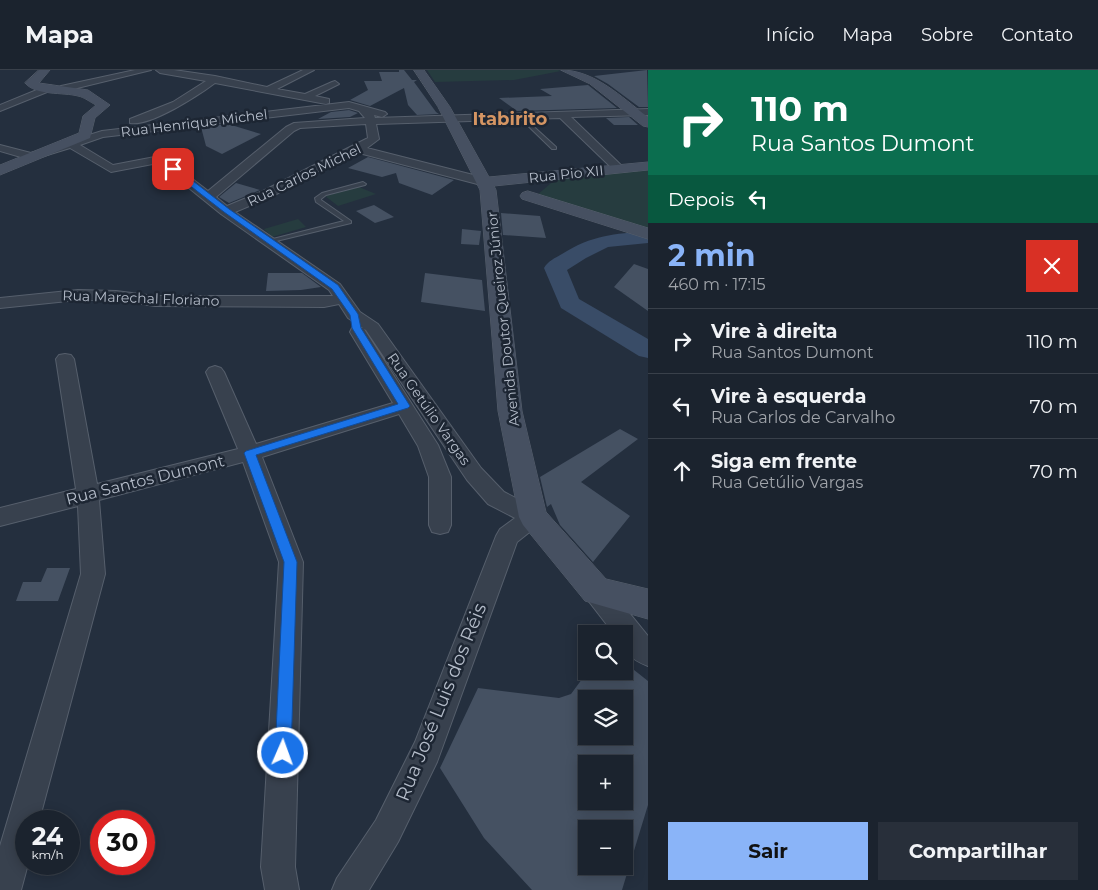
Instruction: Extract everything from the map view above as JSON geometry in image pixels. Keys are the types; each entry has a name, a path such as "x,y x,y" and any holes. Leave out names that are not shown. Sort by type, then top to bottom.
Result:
{"main road":[{"path":"0,171 85,135 88,116 104,106 84,93 30,83 45,70"},
{"name":"Avenida Doutor Queiroz Júnior","path":"419,70 450,119 485,182 510,200 510,411 533,517 596,591"},
{"path":"566,70 594,82 648,124"},
{"name":"Rua Pio XII","path":"485,182 648,166"},
{"path":"510,200 549,177"},
{"path":"510,200 617,224 648,234"},
{"path":"596,591 648,604"}],"street":[{"path":"0,108 55,89 147,70"},
{"path":"160,70 348,105"},
{"path":"295,70 308,71"},
{"path":"266,90 308,71"},
{"path":"85,135 155,115 188,99 215,79"},
{"path":"306,97 334,84"},
{"name":"Rua Henrique Michel","path":"31,157 102,134 348,105 381,114 392,120"},
{"name":"Rua Carlos Michel","path":"226,211 267,194 358,149 374,139 369,115 360,108"},
{"path":"210,196 290,129 298,126 315,123 648,112"},
{"path":"564,116 619,169"},
{"name":"Rua Getúlio Vargas","path":"70,143 111,170 160,159 210,196 226,211 335,287 348,307 372,328 474,474 496,498 533,517"},
{"path":"0,148 31,157"},
{"path":"358,149 485,182"},
{"name":"Rua Marechal Floriano","path":"0,303 62,294 128,296 155,301 324,302 348,307"},
{"path":"348,307 356,328 428,445 438,470 440,525"},
{"path":"4,890 93,574 88,495 65,359"},
{"path":"216,372 250,453 291,562 278,867 282,890"},
{"name":"Rua Santos Dumont","path":"0,517 250,453 404,406"},
{"name":"Rua José Luis dos Réis","path":"349,890 387,831 426,751 508,536 533,517"},
{"path":"596,591 640,647 648,652"}],"lane":[{"path":"522,117 554,148"},
{"path":"268,241 349,222 318,201 318,198 324,194 363,184"}],"green space":[{"path":"427,70 561,71 514,80 435,82"},
{"path":"648,168 648,229 537,195 556,179"},
{"path":"359,187 376,194 338,206 325,196"},
{"path":"298,219 306,227 272,237 264,229"}],"building":[{"path":"399,70 404,70 412,80 417,80 414,82 439,114 417,115 408,105 404,88 370,106 350,100 368,90 364,81 382,81 379,72 399,72"},
{"path":"647,70 648,107 639,107 594,76"},
{"path":"588,85 617,108 517,111 499,98 552,96 540,89"},
{"path":"349,110 358,113 350,117 318,119 331,112"},
{"path":"629,117 638,125 614,125 606,118"},
{"path":"228,124 261,134 222,154 206,146 201,127"},
{"path":"368,157 454,180 432,195 399,183 396,173 382,177 348,168"},
{"path":"236,183 260,190 229,203 219,197"},
{"path":"374,205 394,217 375,223 356,211"},
{"path":"501,213 540,216 546,238 503,235"},
{"path":"462,229 481,231 479,245 461,244"},
{"path":"634,264 648,269 648,311 614,287"},
{"path":"268,273 302,273 321,287 301,290 266,291"},
{"path":"425,273 482,280 485,311 421,302"},
{"path":"620,429 638,439 581,482 630,516 593,562 560,525 551,504 547,507 540,477"},
{"path":"47,568 70,568 58,601 16,601 23,582 41,582"},
{"path":"633,669 648,681 648,805 633,854 633,820 578,820 578,875 627,875 622,890 532,890 484,838 440,768 478,688 559,698 571,694 581,680 633,680"}],"waterway":[{"path":"648,237 604,241 578,253 555,268 569,303 648,350"}],"district":[{"name":"Itabirito","path":"510,119"}],"route":[{"path":"173,169 210,196 226,211 335,287 354,314 356,328 404,406 250,453 291,562 283,753"}]}
